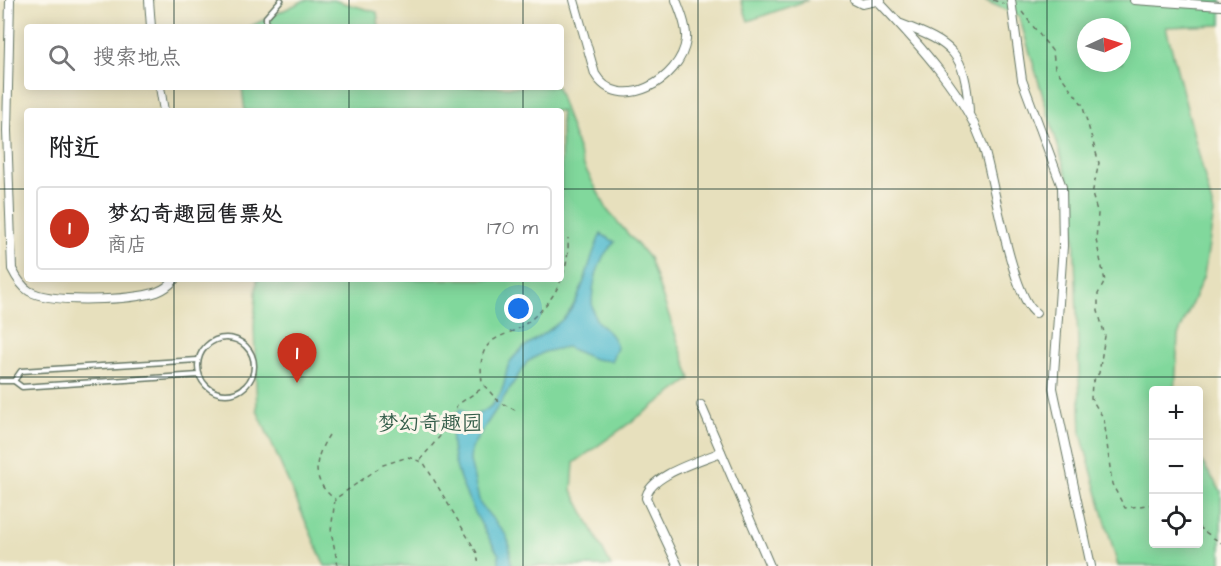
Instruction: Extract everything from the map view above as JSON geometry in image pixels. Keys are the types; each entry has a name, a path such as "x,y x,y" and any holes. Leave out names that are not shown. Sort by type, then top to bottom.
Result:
{"street":[{"path":"10,0 3,131 12,269 27,290 43,297 79,299 121,297 155,293 168,287 172,282"},
{"path":"149,0 151,24"},
{"path":"574,0 595,74 601,84 613,90 625,92 651,87 675,67 686,40 683,19 676,0"},
{"path":"854,0 862,4 879,1 899,23 969,113 984,148 1012,264 1029,308 1036,313"},
{"path":"1134,0 1221,6"},
{"path":"1012,4 1022,80 1062,187 1063,246 1053,388 1090,566"},
{"path":"899,23 933,36 949,46 960,62 967,87 969,113"},
{"path":"160,90 164,108"},
{"path":"701,405 770,566"},
{"path":"678,566 646,498 647,490 655,481 721,452"}],"lane":[{"path":"266,24 266,17 281,0"},
{"path":"231,338 247,347 254,363 250,381 236,392 227,394 210,389 199,375 198,360 201,352 214,340 231,338"},
{"path":"14,381 21,371 198,360"},
{"path":"0,381 14,381 22,387 199,375"}],"path":[{"path":"1012,4 1020,10 1053,52 1056,68 1082,104 1100,163 1092,194 1098,214 1096,240 1104,281 1098,294 1098,311 1105,336 1099,373 1092,383 1091,398 1104,419 1112,484 1125,508 1149,505"},
{"path":"564,276 569,258 568,237"},
{"path":"515,410 498,401 484,387 481,367 483,353 488,344 522,326 548,304 560,282"},
{"path":"420,460 446,429 457,405 484,387"},
{"path":"329,435 318,452 317,468 320,483 335,499"},
{"path":"338,566 331,531 335,499 383,465 408,457 424,463 477,553 479,566"},
{"path":"1203,530 1221,543"}],"green space":[{"path":"305,0 333,0 377,12 379,24 255,24"},
{"path":"741,0 808,0 748,21"},
{"path":"984,0 1221,0 1221,25 1166,27 1214,213 1204,275 1178,336 1175,386 1149,386 1149,548 1203,548 1203,464 1221,491 1221,566 1118,566 1081,434 1073,197 1019,16"},
{"name":"梦幻奇趣园","path":"242,90 558,90 583,164 608,211 649,258 691,379 574,463 572,490 611,566 325,566 257,410 254,327 257,282 564,282 564,108 245,108"}],"water":[{"path":"601,234 615,242 604,255 597,272 592,299 594,316 611,336 617,348 611,361 594,359 566,347 544,352 527,362 471,448 470,461 480,504 506,535 509,543 511,566 499,566 499,555 471,504 455,463 452,443 453,425 460,409 469,416 481,413 491,406 502,390 508,367 515,355 558,324 571,310"}],"place":[{"name":"梦幻奇趣园售票处","path":"297,383"}]}
